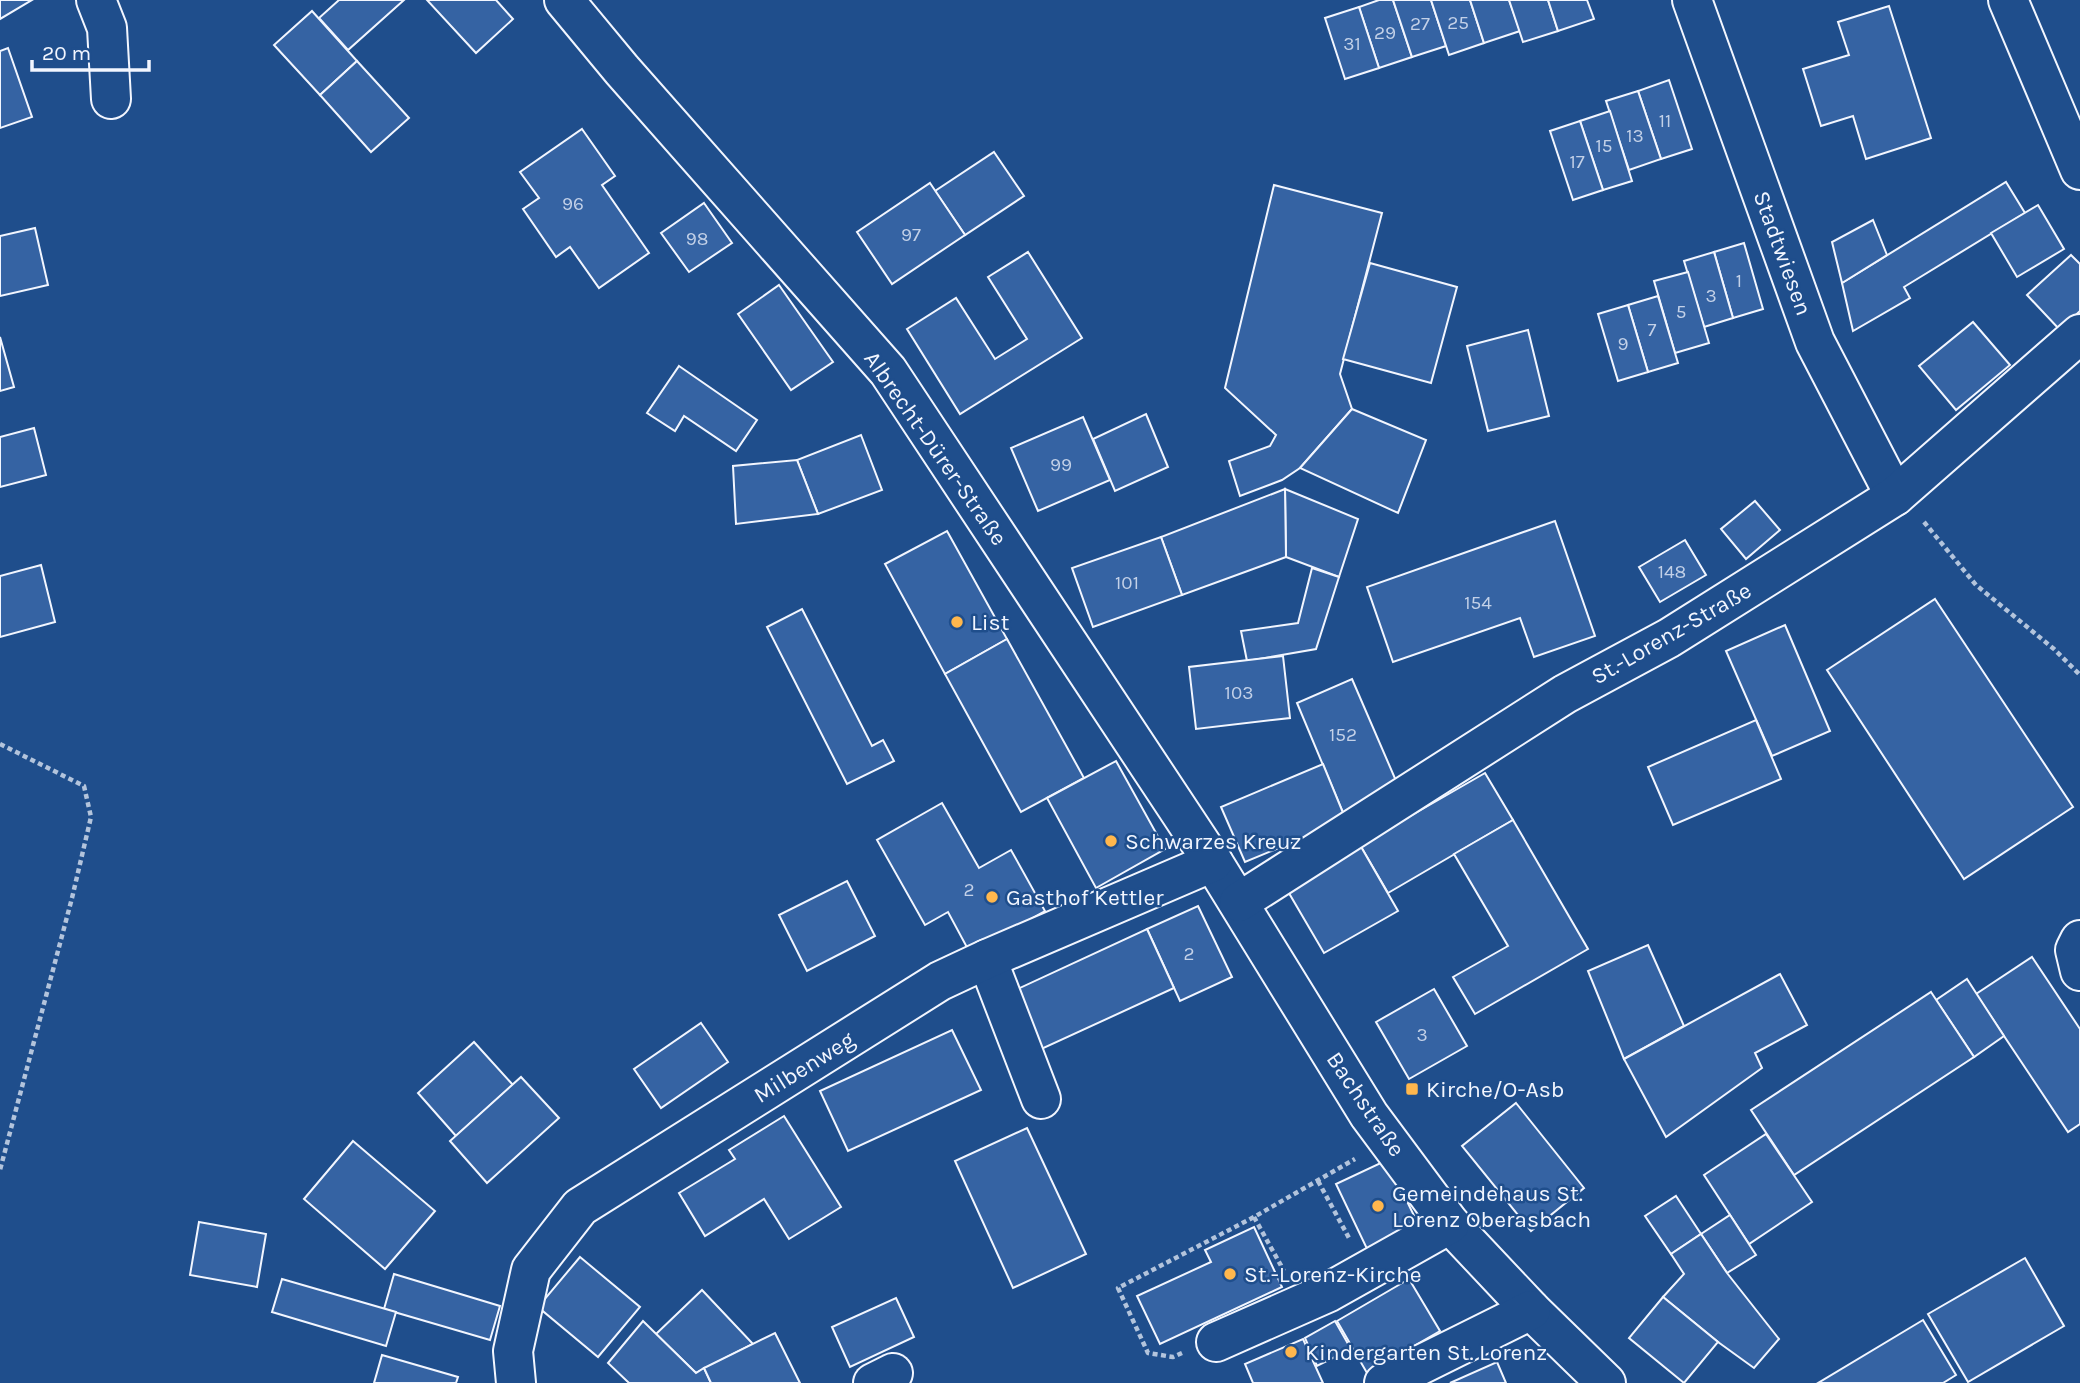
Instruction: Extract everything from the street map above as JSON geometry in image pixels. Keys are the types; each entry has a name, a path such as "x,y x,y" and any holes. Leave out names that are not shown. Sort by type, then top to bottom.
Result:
{"street":[{"path":"96,0 107,28 111,99"},
{"name":"Albrecht-Dürer-Straße","path":"564,0 631,80 888,371 1213,862"},
{"name":"Stadtwiesen","path":"1692,0 1815,342 1895,496"},
{"path":"2008,0 2080,170"},
{"name":"St.-Lorenz-Straße","path":"1239,902 1565,694 1669,638 1895,496 2080,334"},
{"name":"Bachstraße","path":"1213,862 1369,1115 1450,1224 1531,1310 1606,1383"},
{"name":"Milbenweg","path":"516,1383 513,1351 531,1270 580,1207 940,981 987,958 1213,862"},
{"path":"2080,940 2075,950 2080,971"},
{"path":"987,958 1041,1100"},
{"path":"1216,1342 1329,1292 1450,1224"},
{"path":"1384,1383 1531,1310"}],"path":[{"path":"1895,496 1922,519 1976,584 2054,649 2080,676"},
{"path":"0,744 84,786 91,817 0,1170"},
{"path":"1216,1342 1173,1357 1148,1353 1118,1288 1254,1217 1389,1140"},
{"path":"1318,1181 1367,1271"},
{"path":"1254,1217 1301,1303"}],"building":[{"path":"0,0 32,0 0,19"},
{"path":"339,0 404,0 348,50 319,18"},
{"path":"427,0 496,0 513,19 476,53"},
{"path":"1379,0 1393,0 1412,57 1379,68 1359,7"},
{"path":"1393,0 1431,0 1446,46 1412,57"},
{"path":"1431,0 1470,0 1484,43 1449,55"},
{"path":"1470,0 1509,0 1520,31 1484,43"},
{"path":"1509,0 1548,0 1558,31 1523,42"},
{"path":"1548,0 1587,0 1594,19 1558,31"},
{"path":"1889,6 1931,138 1866,159 1853,116 1821,126 1803,69 1849,55 1838,22"},
{"path":"1359,7 1379,68 1345,79 1325,18"},
{"path":"312,11 357,61 320,95 274,45"},
{"path":"8,48 32,117 0,128 0,51"},
{"path":"357,61 409,118 371,152 320,95"},
{"path":"1669,80 1692,149 1661,159 1638,91"},
{"path":"1638,91 1661,159 1629,170 1606,101"},
{"path":"1610,111 1632,181 1603,190 1580,121"},
{"path":"1580,121 1603,190 1573,200 1550,131"},
{"path":"582,129 615,176 602,185 649,253 599,288 570,247 556,257 523,209 539,198 520,172"},
{"path":"994,152 1024,196 965,235 935,191"},
{"path":"2006,182 2025,213 1904,287 1910,298 1853,331 1842,283"},
{"path":"930,183 965,235 892,284 857,232"},
{"path":"1274,185 1382,213 1340,374 1352,409 1300,468 1282,480 1240,496 1229,461 1270,446 1276,435 1225,388"},
{"path":"704,203 732,243 689,272 661,233"},
{"path":"2038,205 2064,249 2017,277 1991,233"},
{"path":"1873,220 1887,255 1842,283 1832,242"},
{"path":"35,228 48,285 0,296 0,236"},
{"path":"1744,243 1763,309 1733,318 1714,252"},
{"path":"1028,252 1082,338 960,414 907,329 956,298 995,359 1027,339 988,277"},
{"path":"1714,252 1733,318 1704,327 1684,261"},
{"path":"2071,255 2080,264 2080,311 2060,330 2027,295"},
{"path":"1370,263 1457,287 1431,383 1343,359"},
{"path":"1688,272 1709,343 1675,353 1654,281"},
{"path":"779,285 833,362 791,390 738,314"},
{"path":"1658,296 1678,363 1648,372 1628,305"},
{"path":"1628,305 1648,372 1618,381 1598,314"},
{"path":"1973,322 2010,365 1956,410 1919,366"},
{"path":"1528,330 1549,416 1488,431 1467,346"},
{"path":"0,337 14,387 0,391"},
{"path":"679,366 757,420 736,451 684,416 675,431 647,413"},
{"path":"1352,409 1426,440 1398,513 1300,468"},
{"path":"1146,414 1168,467 1115,491 1093,439"},
{"path":"1083,417 1110,480 1038,511 1011,448"},
{"path":"34,428 46,475 0,487 0,437"},
{"path":"861,435 882,490 818,514 797,460"},
{"path":"797,460 818,514 736,524 733,466"},
{"path":"1285,489 1358,519 1339,577 1286,557"},
{"path":"1285,489 1286,557 1182,595 1161,537"},
{"path":"1755,501 1780,530 1746,559 1721,529"},
{"path":"1555,521 1595,636 1534,657 1520,618 1393,662 1367,587"},
{"path":"947,531 1007,639 945,674 885,564"},
{"path":"1161,537 1182,595 1093,627 1072,568"},
{"path":"1685,540 1706,575 1660,602 1639,567"},
{"path":"41,565 55,622 0,637 0,576"},
{"path":"1312,568 1339,577 1316,649 1247,661 1241,631 1298,623"},
{"path":"1935,599 2073,807 1964,879 1827,670"},
{"path":"802,609 872,746 883,740 894,761 847,784 767,627"},
{"path":"1785,625 1830,731 1772,756 1726,651"},
{"path":"1007,639 1084,778 1021,812 945,674"},
{"path":"1283,656 1290,718 1196,729 1189,667"},
{"path":"1352,679 1400,790 1346,820 1297,703"},
{"path":"1756,720 1781,779 1673,825 1648,767"},
{"path":"1116,761 1165,849 1096,888 1047,798"},
{"path":"1323,764 1346,820 1245,862 1221,807"},
{"path":"1485,773 1513,820 1388,893 1360,845"},
{"path":"942,803 979,868 1011,850 1045,911 970,953 948,912 925,925 877,840"},
{"path":"1513,820 1588,949 1475,1014 1453,977 1508,946 1454,854"},
{"path":"1360,845 1398,911 1324,953 1286,888"},
{"path":"847,881 875,936 807,971 779,915"},
{"path":"1198,906 1232,977 1180,1001 1147,929"},
{"path":"1147,929 1174,988 1037,1051 1009,993"},
{"path":"1648,945 1684,1026 1624,1059 1588,971"},
{"path":"2032,957 2080,1029 2080,1124 2068,1132 1976,994"},
{"path":"1780,974 1807,1025 1755,1053 1762,1068 1666,1137 1624,1059"},
{"path":"1967,979 2004,1036 1974,1057 1936,1000"},
{"path":"1434,989 1467,1046 1409,1079 1376,1022"},
{"path":"1931,992 1974,1057 1794,1175 1751,1110"},
{"path":"701,1023 728,1062 661,1108 634,1069"},
{"path":"952,1030 981,1090 848,1151 820,1091"},
{"path":"474,1042 513,1085 456,1136 418,1093"},
{"path":"521,1077 559,1118 487,1183 450,1141"},
{"path":"1516,1103 1584,1188 1531,1231 1462,1146"},
{"path":"784,1116 841,1207 789,1239 764,1199 705,1236 679,1193 735,1159 729,1150"},
{"path":"1027,1128 1086,1254 1013,1288 955,1161"},
{"path":"1766,1134 1812,1202 1749,1244 1704,1175"},
{"path":"353,1141 435,1211 385,1269 304,1199"},
{"name":"Gemeindehaus St. Lorenz Oberasbach","path":"1387,1160 1420,1228 1369,1253 1336,1184"},
{"path":"1676,1196 1701,1234 1671,1254 1645,1216"},
{"path":"1730,1215 1756,1255 1727,1273 1701,1234"},
{"path":"199,1222 266,1234 257,1287 190,1275"},
{"name":"St.-Lorenz-Kirche","path":"1254,1227 1282,1287 1160,1344 1137,1296 1211,1262 1205,1250"},
{"path":"1701,1234 1727,1273 1779,1339 1754,1368 1663,1297 1684,1274 1671,1254"},
{"path":"580,1257 640,1307 598,1357 538,1307"},
{"path":"2025,1258 2064,1326 1968,1382 1928,1314"},
{"path":"394,1274 500,1306 490,1340 384,1309"},
{"path":"282,1279 396,1312 386,1346 272,1312"},
{"path":"1409,1279 1440,1331 1367,1373 1337,1321"},
{"path":"702,1290 753,1344 696,1373 656,1334"},
{"path":"1663,1297 1718,1342 1684,1383 1629,1338"},
{"path":"896,1298 914,1337 850,1367 832,1327"},
{"path":"1923,1320 1956,1375 1943,1383 1818,1383"},
{"path":"643,1321 696,1373 704,1368 711,1383 629,1383 608,1363"},
{"path":"1335,1321 1351,1349 1317,1366 1305,1338"},
{"path":"775,1333 800,1383 711,1383 704,1368"},
{"name":"Kindergarten St. Lorenz","path":"1303,1339 1323,1383 1253,1383 1245,1364"},
{"path":"382,1355 458,1377 456,1383 374,1383"},
{"path":"1497,1362 1506,1383 1450,1383"}],"place":[{"name":"List","path":"957,622"},
{"name":"Schwarzes Kreuz","path":"1111,841"},
{"name":"Gasthof Kettler","path":"992,897"},
{"name":"Kirche/O-Asb","path":"1412,1089"},
{"name":"Gemeindehaus St. Lorenz Oberasbach","path":"1378,1206"},
{"name":"St.-Lorenz-Kirche","path":"1230,1274"},
{"name":"Kindergarten St. Lorenz","path":"1291,1352"}]}
